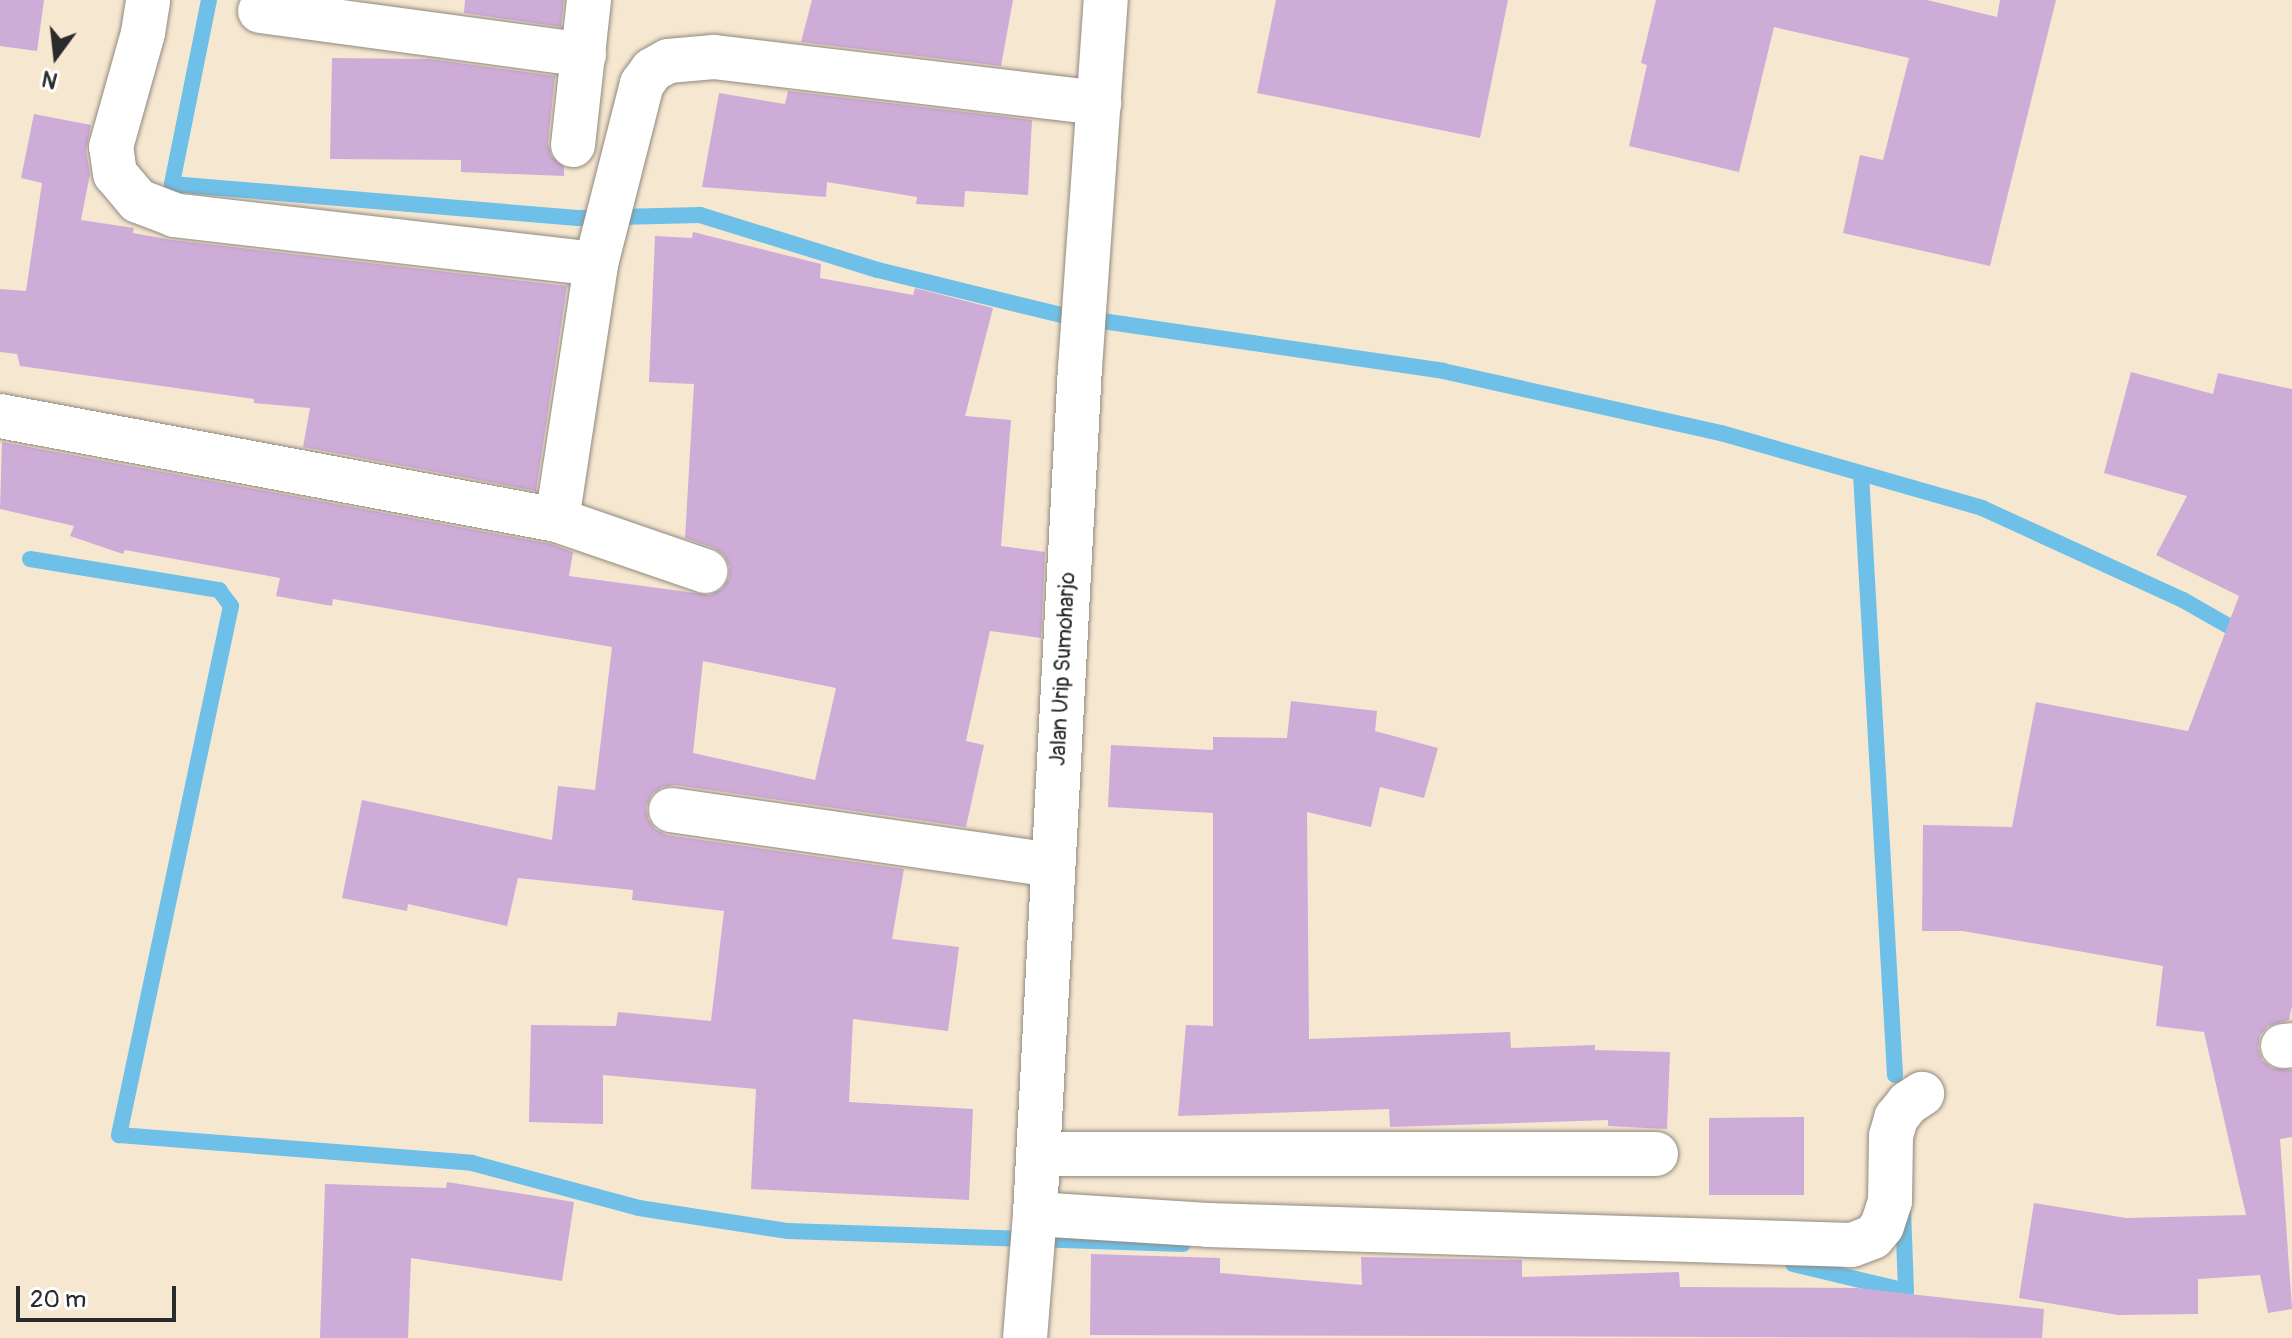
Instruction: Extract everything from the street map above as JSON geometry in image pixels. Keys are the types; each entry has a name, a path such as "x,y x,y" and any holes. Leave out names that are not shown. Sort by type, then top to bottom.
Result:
{"street":[{"path":"148,0 143,33 111,147 115,174 138,201 175,215 599,249"},
{"path":"573,145 589,0"},
{"name":"Jalan Urip Sumoharjo","path":"1025,1338 1038,1154 1080,368 1106,0"},
{"path":"260,11 584,55"},
{"path":"557,520 599,249 642,84 652,70 686,57 714,57 1099,103"},
{"path":"0,416 557,520 705,571"},
{"path":"671,810 1053,865"},
{"path":"1034,1221 1852,1245 1873,1237 1882,1226 1890,1201 1891,1136 1896,1118 1908,1103 1922,1094"},
{"path":"1038,1154 1656,1154"}],"building":[{"path":"0,0 44,0 37,51 0,46"},
{"path":"465,0 564,0 561,27 464,13"},
{"path":"812,0 1013,0 1001,66 801,42"},
{"path":"1276,0 1508,0 1480,138 1257,93"},
{"path":"1656,0 1927,0 1997,17 2000,0 2056,0 1990,266 1843,233 1860,155 1883,160 1909,58 1774,27 1739,172 1629,146 1647,65 1641,63"},
{"path":"332,58 430,59 555,76 548,143 551,156 564,167 564,176 461,172 461,160 330,159"},
{"path":"788,91 1032,120 1028,195 965,191 964,207 916,204 917,197 827,182 826,197 702,187 719,93 785,104"},
{"path":"34,114 91,125 86,150 90,174 81,220 134,228 133,233 172,240 567,286 536,491 303,447 310,408 254,403 254,399 20,366 17,354 0,352 0,289 26,291 42,183 21,178"},
{"path":"693,232 821,264 820,278 913,295 915,288 993,308 965,416 1011,420 1001,546 1045,552 1041,638 990,631 966,741 984,745 966,827 675,785 662,787 652,794 646,807 648,819 655,829 667,835 904,869 892,939 959,947 948,1031 853,1019 849,1102 973,1109 969,1200 751,1189 756,1089 603,1075 603,1124 529,1122 531,1025 616,1026 618,1012 711,1021 724,911 632,900 633,890 518,878 507,926 408,904 407,911 342,898 362,800 552,840 558,786 595,790 612,647 333,599 332,606 276,596 280,578 125,550 123,554 70,536 74,526 0,509 2,442 551,544 573,552 569,576 710,595 722,589 729,578 730,567 724,555 714,548 685,538 694,384 649,382 655,236 692,238","holes":["703,661 836,688 815,780 693,753"]},
{"path":"2131,372 2213,394 2218,373 2292,389 2292,1006 2289,1020 2268,1026 2260,1035 2258,1048 2262,1060 2272,1068 2292,1070 2292,1137 2280,1139 2292,1309 2268,1313 2260,1275 2198,1279 2198,1314 2118,1315 2019,1298 2034,1203 2126,1218 2246,1215 2204,1032 2156,1026 2163,966 1963,931 1922,931 1923,825 2012,827 2036,702 2188,731 2239,596 2156,555 2187,496 2104,473"},
{"path":"1291,701 1377,711 1375,731 1438,748 1424,798 1380,787 1371,827 1307,812 1309,1039 1510,1032 1511,1048 1595,1045 1595,1050 1670,1052 1667,1129 1608,1126 1608,1120 1390,1127 1389,1109 1178,1116 1186,1025 1213,1026 1213,813 1108,807 1111,745 1213,750 1213,737 1287,738"},
{"path":"1804,1117 1804,1195 1709,1195 1709,1118"},
{"path":"447,1182 574,1202 562,1281 411,1258 408,1338 320,1338 325,1184 446,1188"},
{"path":"1091,1254 1220,1258 1220,1273 1362,1285 1361,1257 1522,1260 1522,1277 1679,1272 1680,1287 1857,1288 2044,1309 2042,1338 1090,1335"}],"waterway":[{"path":"209,0 172,184 578,218 700,215 878,270 1061,315 1443,371 1721,433 1982,508 2183,600 2246,636"},
{"path":"1861,474 1895,1075"},
{"path":"30,559 219,590 231,606 119,1135 472,1163 639,1208 788,1231 1183,1244"},
{"path":"1793,1264 1906,1291 1903,1210"}]}
